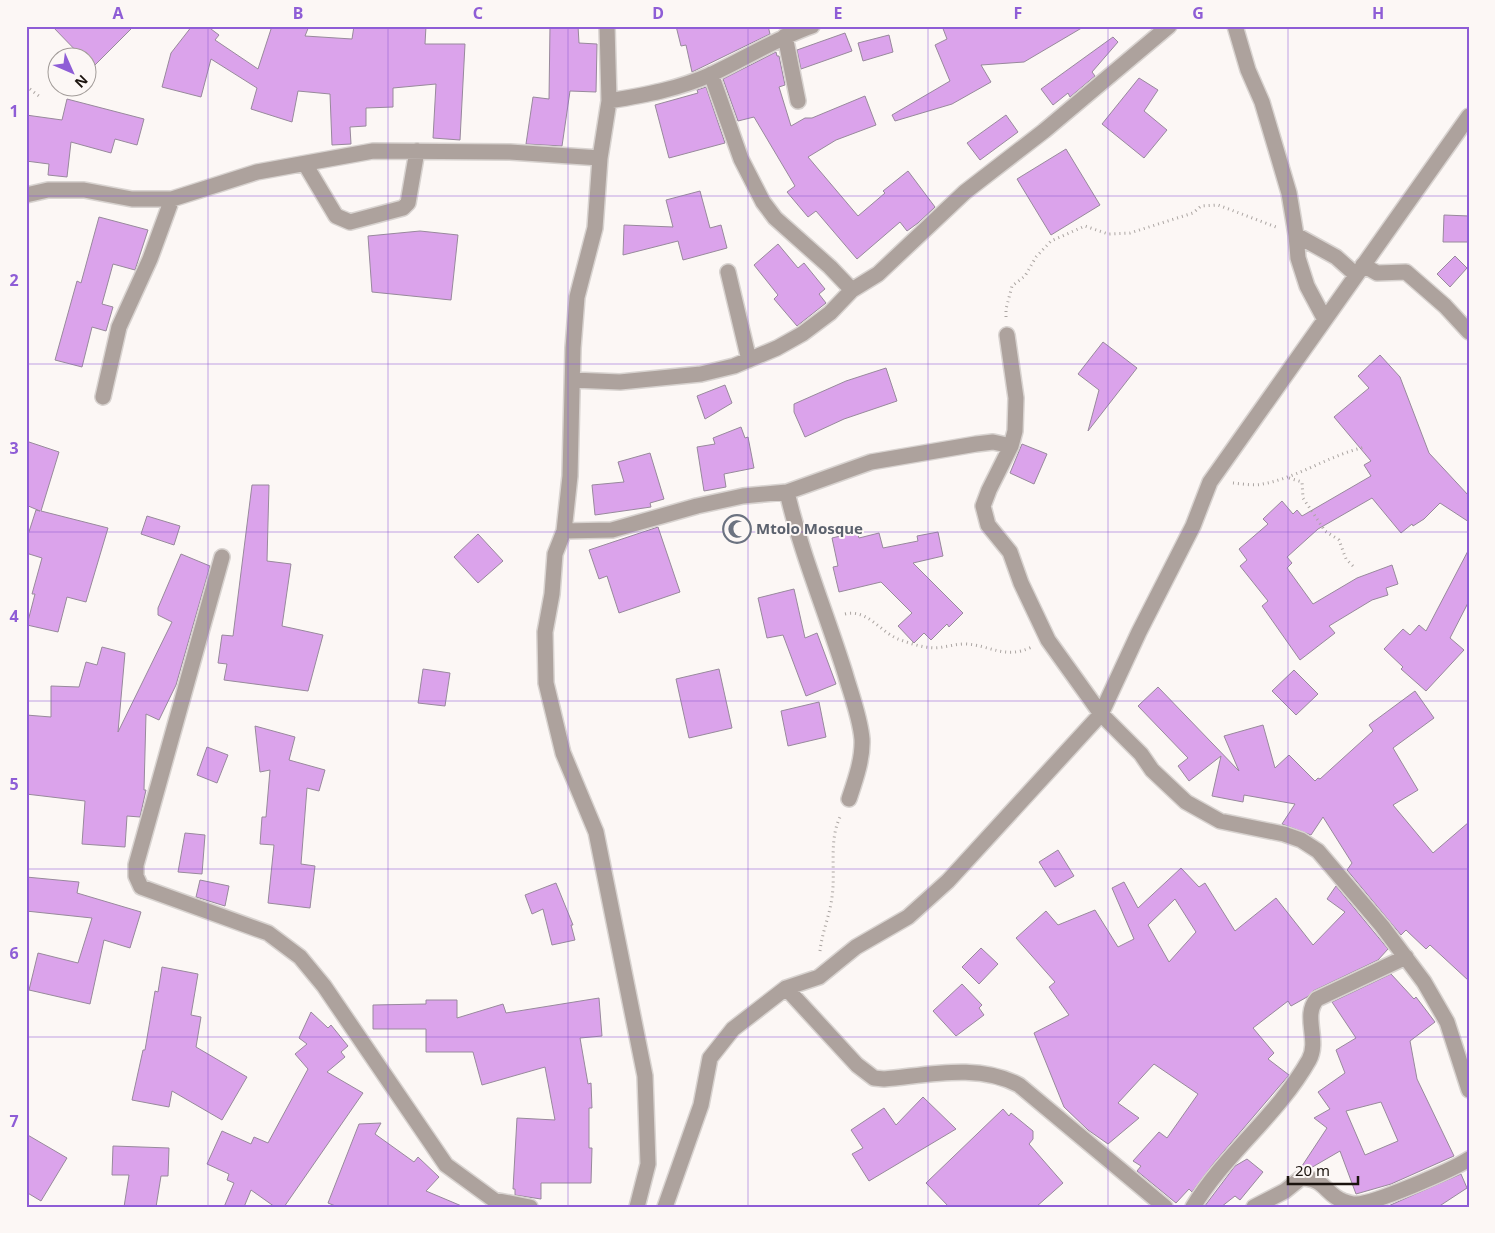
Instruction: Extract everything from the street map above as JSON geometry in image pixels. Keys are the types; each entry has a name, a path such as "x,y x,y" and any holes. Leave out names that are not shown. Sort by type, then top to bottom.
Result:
{"street":[{"path":"607,26 609,101 600,158 595,228 577,298 573,348 570,476 564,531 555,554 552,594 545,632 546,683 563,753 596,832 645,1076 648,1164 637,1207"},
{"path":"609,101 657,93 711,74 785,36 812,26"},
{"path":"573,380 620,382 686,377 734,366 802,334 830,313 852,290 878,274 965,192 1044,132 1169,26"},
{"path":"1235,26 1248,70 1262,102 1289,194 1298,258 1307,286 1324,318"},
{"path":"785,36 798,101"},
{"path":"711,74 741,158 763,202 775,218 830,266 852,290"},
{"path":"665,1207 701,1105 710,1058 733,1029 786,988 819,977 856,947 908,917 948,881 1101,714 1139,632 1193,526 1210,482 1324,318 1469,116"},
{"path":"26,195 48,190 84,190 132,199 172,199 257,172 373,151 510,152 600,158"},
{"path":"305,164 336,216 350,222 403,208 408,203 417,151"},
{"path":"103,397 119,327 150,259 172,199"},
{"path":"1296,235 1359,270 1377,273 1406,272 1445,306 1469,332"},
{"path":"728,272 749,360"},
{"path":"1007,335 1016,416 1011,446 989,490 984,506 988,525 1010,552 1021,583 1048,640 1101,714 1186,802 1204,814 1220,821 1284,834 1301,840 1318,851 1406,957 1424,982 1447,1022 1469,1090"},
{"path":"564,531 612,530 697,506 743,496 787,492 871,462 992,442 1011,446"},
{"path":"787,492 794,524 829,622 853,701 862,741 856,777 849,799"},
{"path":"222,557 136,865 136,876 141,887 268,933 300,957 324,986 446,1164 494,1200 530,1207"},
{"path":"1193,1207 1274,1108 1310,1060 1314,1048 1310,1015 1312,1005 1317,999 1390,962 1406,957"},
{"path":"786,988 857,1065 874,1078 967,1072 993,1074 1009,1080 1019,1085 1165,1207"},
{"path":"1254,1207 1285,1190 1301,1178 1317,1180 1343,1201 1355,1204 1370,1201 1433,1177 1469,1159"}],"path":[{"path":"26,86 39,96"},
{"path":"1007,335 1006,309 1012,286 1024,276 1036,257 1051,241 1084,226 1108,234 1130,233 1193,213 1201,206 1218,205 1296,235"},
{"path":"1210,482 1261,484 1288,478 1352,450 1365,447"},
{"path":"1288,478 1302,482 1303,498 1325,531 1339,540 1346,559 1354,567"},
{"path":"829,622 846,613 859,614 896,638 921,647 941,648 966,644 1004,653 1023,652 1048,640"},
{"path":"819,977 820,948 832,897 832,854 839,818 849,799"}],"building":[{"path":"52,26 134,26 98,62 98,48 73,48"},
{"path":"192,26 207,26 219,35 215,40 258,69 272,26 309,26 305,36 352,39 354,26 426,26 425,44 465,44 460,140 433,138 436,84 393,88 393,107 366,108 366,126 350,127 351,144 332,145 330,94 298,91 292,122 251,109 257,88 211,59 201,97 162,87 171,53"},
{"path":"550,26 578,26 579,43 597,44 596,92 570,91 562,146 526,144 533,97 549,99"},
{"path":"676,26 768,26 770,34 692,72 686,45 681,46"},
{"path":"942,26 1085,26 1024,62 981,65 991,82 952,104 895,121 892,115 950,81 935,45 947,39"},
{"path":"845,33 852,51 801,69 797,50"},
{"path":"889,35 893,52 863,61 858,43"},
{"path":"1113,37 1118,42 1092,72 1095,76 1070,97 1068,93 1053,105 1041,89"},
{"path":"776,52 777,56 779,56 785,85 779,87 791,126 805,118 812,118 865,96 876,125 836,140 808,157 858,216 885,193 883,191 908,171 935,207 907,231 900,222 857,259 816,211 808,217 787,192 795,186 754,117 738,121 723,79"},
{"path":"1139,78 1158,90 1144,111 1167,130 1144,158 1102,124"},
{"path":"706,87 725,143 669,158 655,105 698,93 697,90"},
{"path":"67,99 144,119 137,145 115,139 111,153 71,142 67,177 48,175 49,164 26,161 26,115 62,120"},
{"path":"1006,115 1018,132 980,160 967,143"},
{"path":"1066,149 1100,205 1051,235 1017,179"},
{"path":"700,191 710,228 721,225 727,248 683,260 678,241 623,255 624,225 673,227 666,200"},
{"path":"1444,215 1469,216 1469,242 1443,242"},
{"path":"99,217 148,230 135,270 113,264 102,304 113,307 106,331 92,327 82,367 55,360 77,281 81,283"},
{"path":"420,231 458,235 451,300 372,292 368,236"},
{"path":"778,244 798,268 804,263 825,289 819,294 826,303 797,326 774,299 778,295 754,265"},
{"path":"1455,256 1467,268 1450,287 1437,274"},
{"path":"1103,342 1137,368 1088,431 1099,390 1078,374"},
{"path":"1380,355 1400,377 1429,453 1469,496 1469,522 1440,503 1424,519 1413,526 1412,524 1401,533 1372,498 1318,529 1287,557 1292,563 1287,568 1313,604 1357,578 1392,565 1398,584 1386,588 1388,595 1372,600 1329,626 1335,633 1300,660 1262,606 1268,601 1240,566 1247,560 1239,549 1268,524 1263,519 1282,501 1293,514 1297,510 1302,516 1371,476 1364,465 1371,461 1334,417 1369,388 1358,376"},
{"path":"886,368 897,401 844,419 805,437 794,412 794,404 846,381"},
{"path":"725,385 732,403 705,419 697,396"},
{"path":"741,427 745,438 748,437 754,468 724,474 726,487 704,491 697,447 715,444 713,438"},
{"path":"26,441 59,452 41,511 108,528 86,602 67,597 58,632 27,625 35,594 32,594 42,558 26,553 26,541 36,510 40,511 26,505"},
{"path":"1022,444 1047,454 1034,484 1010,473"},
{"path":"650,453 664,499 650,503 651,507 595,515 592,485 624,482 618,462"},
{"path":"252,485 269,485 267,561 291,564 282,626 323,635 308,691 224,680 227,664 218,663 222,635 233,636"},
{"path":"147,516 180,526 174,545 141,534"},
{"path":"658,527 680,592 619,613 607,576 599,579 589,550"},
{"path":"857,532 859,538 879,533 883,548 918,541 917,536 938,532 943,556 913,563 963,613 949,627 947,624 931,640 924,633 914,643 898,626 912,613 881,582 839,592 833,567 838,566 832,538"},
{"path":"478,534 503,561 478,583 454,557"},
{"path":"1469,549 1469,601 1450,638 1464,650 1426,691 1401,669 1403,667 1384,649 1403,629 1410,635 1419,625 1426,631"},
{"path":"181,554 210,566 176,685 159,720 146,714 144,790 146,790 140,817 127,816 125,847 82,844 85,801 26,794 26,715 51,717 51,686 79,687 86,662 97,665 102,647 125,653 118,732 172,622 158,615 158,608"},
{"path":"794,589 805,638 817,633 836,684 806,696 783,635 767,638 758,598"},
{"path":"423,669 450,673 445,706 418,703"},
{"path":"719,669 732,728 689,738 676,679"},
{"path":"1294,670 1318,694 1296,715 1272,691"},
{"path":"1158,687 1239,771 1224,736 1263,725 1275,768 1289,755 1315,781 1318,778 1320,779 1373,731 1369,725 1415,691 1434,718 1393,748 1418,790 1393,805 1433,853 1469,822 1469,981 1430,945 1426,949 1406,930 1401,935 1347,870 1352,863 1323,817 1311,835 1282,824 1295,804 1244,795 1243,802 1212,796 1221,756 1189,781 1178,766 1188,758 1138,706"},
{"path":"819,702 826,737 788,746 781,711"},
{"path":"255,726 295,737 289,760 325,770 319,791 307,788 301,864 315,866 310,908 268,903 274,845 260,844 262,817 266,817 270,770 260,772"},
{"path":"207,747 228,755 217,783 197,775"},
{"path":"185,833 205,835 202,874 178,872"},
{"path":"1058,850 1074,876 1055,887 1039,862"},
{"path":"1181,868 1199,887 1205,883 1235,931 1276,898 1313,945 1345,912 1327,899 1336,886 1388,949 1378,960 1313,991 1307,997 1291,1006 1288,1001 1253,1028 1274,1053 1268,1059 1289,1075 1213,1164 1192,1192 1189,1189 1176,1203 1137,1171 1141,1166 1133,1161 1159,1132 1167,1138 1198,1094 1154,1064 1118,1103 1139,1118 1108,1144 1088,1130 1064,1107 1034,1033 1069,1015 1049,987 1055,982 1016,938 1046,911 1058,925 1095,910 1118,947 1134,939 1112,888 1124,882 1138,908","holes":["1175,899 1196,932 1169,962 1148,925"]},
{"path":"26,877 79,882 77,893 141,912 130,948 104,940 90,1004 29,990 38,953 78,963 92,918 26,911"},
{"path":"200,880 229,886 225,906 196,897"},
{"path":"556,883 573,925 571,925 575,940 552,945 543,909 532,914 525,895"},
{"path":"981,948 998,964 979,984 962,967"},
{"path":"162,967 198,974 191,1015 201,1017 196,1047 247,1077 222,1120 172,1091 169,1107 132,1100 143,1050 145,1050 155,991 158,992"},
{"path":"1391,974 1414,999 1416,997 1435,1022 1410,1041 1417,1079 1454,1156 1391,1184 1356,1194 1340,1151 1309,1169 1300,1169 1327,1128 1314,1118 1330,1109 1318,1092 1345,1073 1336,1050 1356,1038 1332,1002","holes":["1381,1102 1398,1141 1365,1155 1346,1111"]},
{"path":"962,984 982,1005 979,1008 984,1015 956,1036 933,1011"},
{"path":"599,998 602,1036 580,1038 588,1084 591,1083 592,1108 589,1108 589,1148 592,1148 591,1183 541,1183 541,1199 515,1195 515,1189 513,1189 517,1118 555,1120 545,1067 482,1085 473,1052 426,1052 426,1029 373,1029 373,1005 426,1004 426,1000 457,1000 457,1018 503,1004 506,1013"},
{"path":"311,1012 328,1028 331,1025 348,1046 341,1052 345,1057 327,1072 363,1093 284,1207 275,1207 251,1190 244,1207 224,1207 234,1183 227,1180 229,1174 207,1164 222,1131 251,1144 254,1137 268,1143 308,1069 295,1054 307,1044 299,1038"},
{"path":"923,1097 956,1129 869,1181 852,1154 863,1148 851,1130 884,1108 896,1125"},
{"path":"1003,1109 1009,1116 1011,1113 1033,1131 1033,1139 1029,1144 1063,1183 1036,1207 949,1207 926,1183"},
{"path":"381,1123 375,1134 414,1162 418,1157 439,1177 426,1191 464,1207 338,1207 328,1203 359,1124"},
{"path":"26,1134 67,1158 41,1201 26,1192"},
{"path":"113,1146 169,1148 168,1176 161,1176 156,1207 124,1207 129,1175 112,1175"},
{"path":"1247,1159 1263,1172 1240,1200 1235,1196 1221,1207 1204,1207 1235,1166"},
{"path":"1461,1174 1467,1188 1438,1207 1386,1207"}],"place":[{"name":"Mtolo Mosque","path":"737,529"}]}
